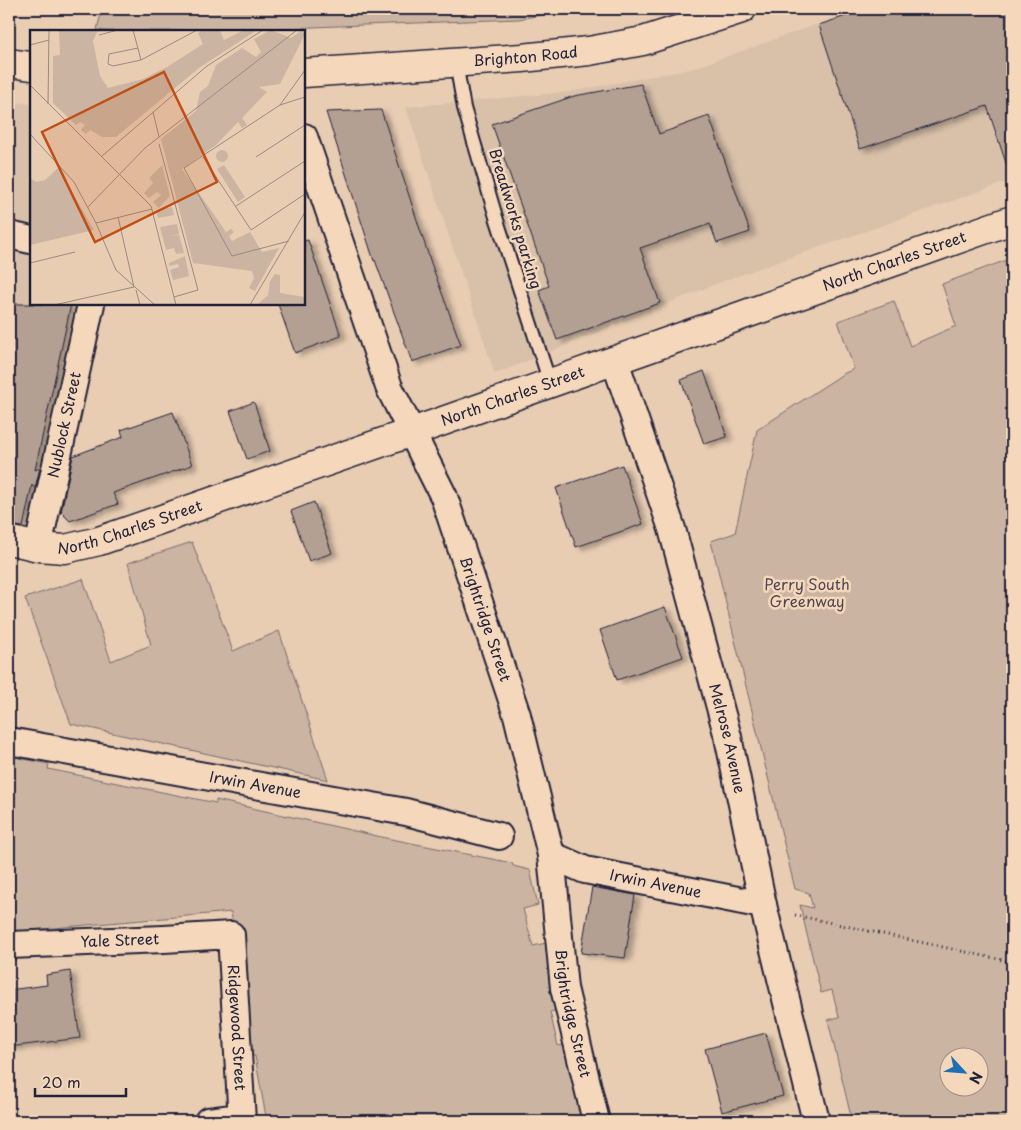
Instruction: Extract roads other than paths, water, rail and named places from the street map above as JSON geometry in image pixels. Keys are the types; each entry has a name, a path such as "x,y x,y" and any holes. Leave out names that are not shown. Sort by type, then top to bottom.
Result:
{"street":[{"name":"Brighton Road","path":"305,73 522,58 589,50 643,41 742,9"},
{"path":"9,63 30,66"},
{"name":"Brightridge Street","path":"305,140 389,387 444,497 514,706 552,855 564,988 596,1121"},
{"name":"North Charles Street","path":"9,540 38,547 65,549 98,541 1012,220"},
{"path":"9,235 30,240"},
{"name":"Nublock Street","path":"38,547 91,305"},
{"name":"Melrose Avenue","path":"615,361 672,529 728,737 763,905 816,1121"},
{"name":"Irwin Avenue","path":"9,741 406,812 499,836"},
{"name":"Irwin Avenue","path":"552,855 585,870 763,905"},
{"name":"Yale Street","path":"9,945 231,935"},
{"name":"Ridgewood Street","path":"231,935 241,1119"},
{"path":"208,1121 241,1119"}],"lane":[{"name":"Breadworks parking","path":"456,63 464,108 493,208 550,383"}],"park label":[{"name":"Perry South Greenway","path":"807,594"}]}
